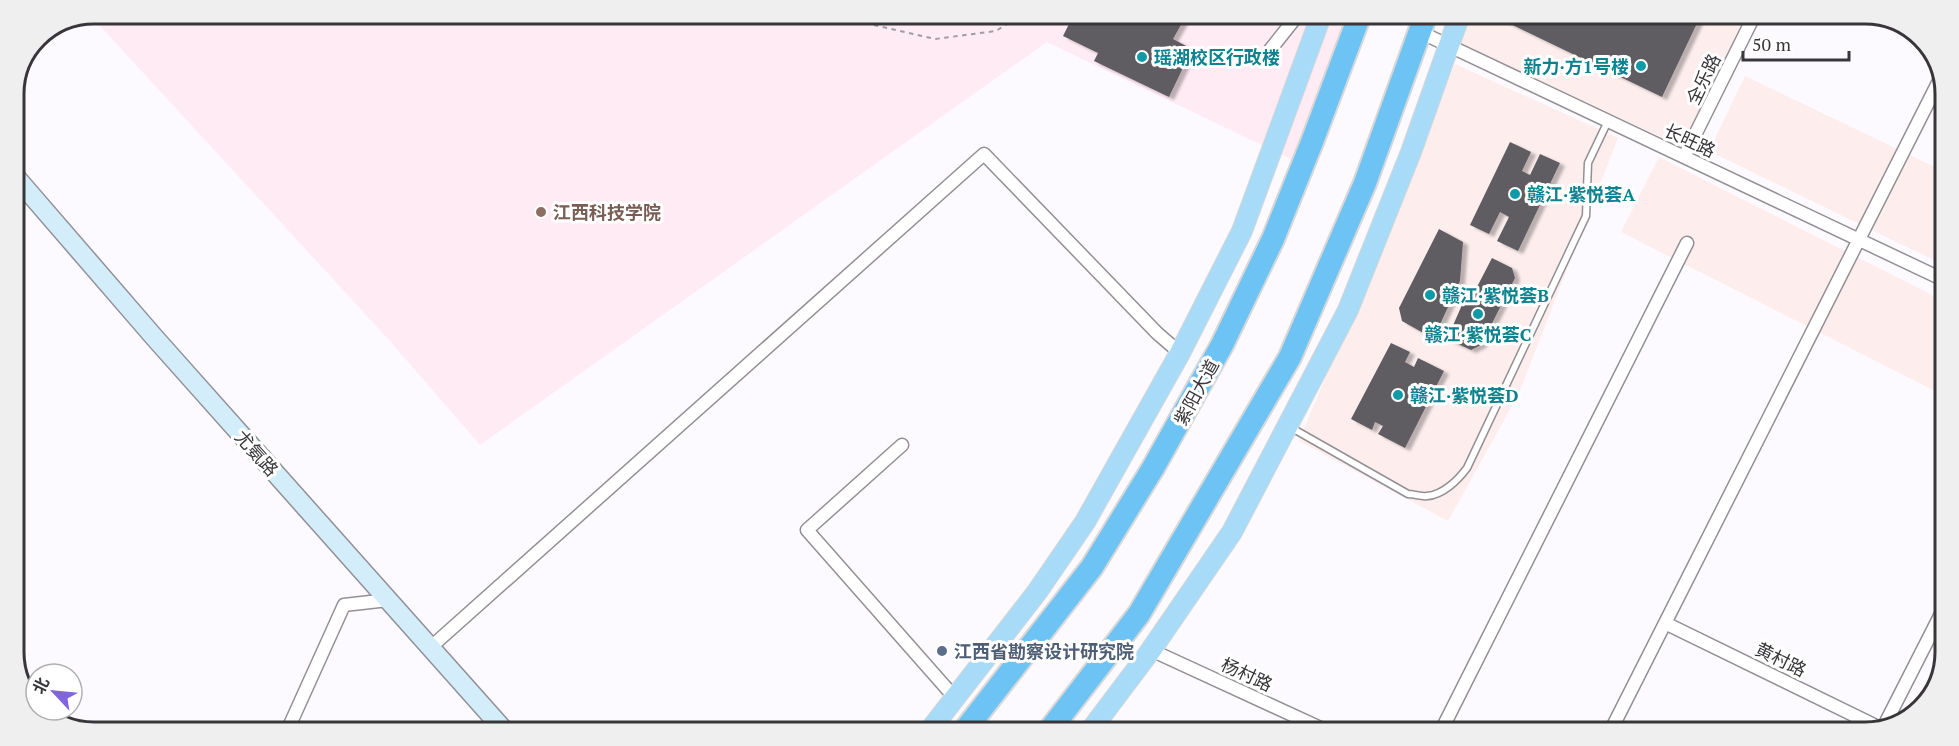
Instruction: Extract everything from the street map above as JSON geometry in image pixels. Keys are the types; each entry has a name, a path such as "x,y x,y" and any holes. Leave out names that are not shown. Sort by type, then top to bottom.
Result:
{"highway":[{"name":"紫阳大道","path":"971,722 1092,567 1153,468 1222,345 1273,239 1356,24"},
{"path":"1055,722 1139,614 1290,357 1365,183 1423,25"}],"main road":[{"path":"936,722 1037,592 1085,522 1180,353 1242,231 1319,24"},
{"path":"1097,722 1151,650 1232,532 1348,310 1411,152 1457,24"},
{"name":"尤氨路","path":"24,187 497,722"}],"street":[{"path":"1270,50 1291,24"},
{"name":"全乐路","path":"1684,157 1750,24"},
{"name":"长旺路","path":"1423,25 1449,46 1935,276"},
{"path":"1615,722 1935,89"},
{"path":"430,647 984,154 1157,333 1180,353"},
{"path":"1446,722 1687,243"},
{"path":"902,445 807,530 955,698"},
{"path":"291,722 344,605 388,600"},
{"name":"黄村路","path":"1665,623 1870,721"},
{"path":"1887,718 1935,625"},
{"name":"杨村路","path":"1151,650 1307,722"}],"lane":[{"path":"1287,426 1408,494 1428,496 1443,490 1459,478 1467,468 1586,216 1588,163 1608,121"}],"path":[{"path":"869,24 935,39 996,31 1007,24"}],"shaded area":[{"name":"江西科技学院","path":"98,24 1353,24 1297,162 1047,42 480,445 390,341"},
{"path":"1467,24 1741,24 1683,147 1460,44"},
{"path":"1455,64 1618,138 1519,393 1448,521 1299,441"},
{"path":"1745,76 1935,167 1935,261 1709,151"},
{"path":"1659,157 1935,296 1935,391 1621,232"}],"building":[{"name":"瑶湖校区行政楼","path":"1069,24 1181,24 1173,39 1192,49 1169,97 1094,61 1098,53 1063,36"},
{"name":"新力·方1号楼","path":"1511,24 1697,24 1662,97"},
{"name":"赣江·紫悦荟A","path":"1510,142 1531,152 1522,171 1530,175 1540,154 1560,163 1518,251 1497,241 1509,217 1500,212 1489,234 1470,225"},
{"name":"赣江·紫悦荟B","path":"1439,229 1463,242 1460,281 1437,331 1425,334 1402,321 1399,308"},
{"name":"赣江·紫悦荟C","path":"1492,258 1512,268 1515,278 1481,345 1471,350 1447,339 1469,289 1478,285"},
{"name":"赣江·紫悦荟D","path":"1391,343 1410,352 1405,362 1414,367 1418,358 1444,371 1405,448 1378,434 1383,426 1375,422 1372,430 1351,419"}],"place":[{"name":"瑶湖校区行政楼","path":"1142,57"},
{"name":"新力·方1号楼","path":"1641,66"},
{"name":"赣江·紫悦荟A","path":"1515,194"},
{"name":"江西科技学院","path":"541,212"},
{"name":"赣江·紫悦荟B","path":"1430,295"},
{"name":"赣江·紫悦荟C","path":"1478,314"},
{"name":"赣江·紫悦荟D","path":"1398,395"},
{"name":"江西省勘察设计研究院","path":"942,651"}]}
